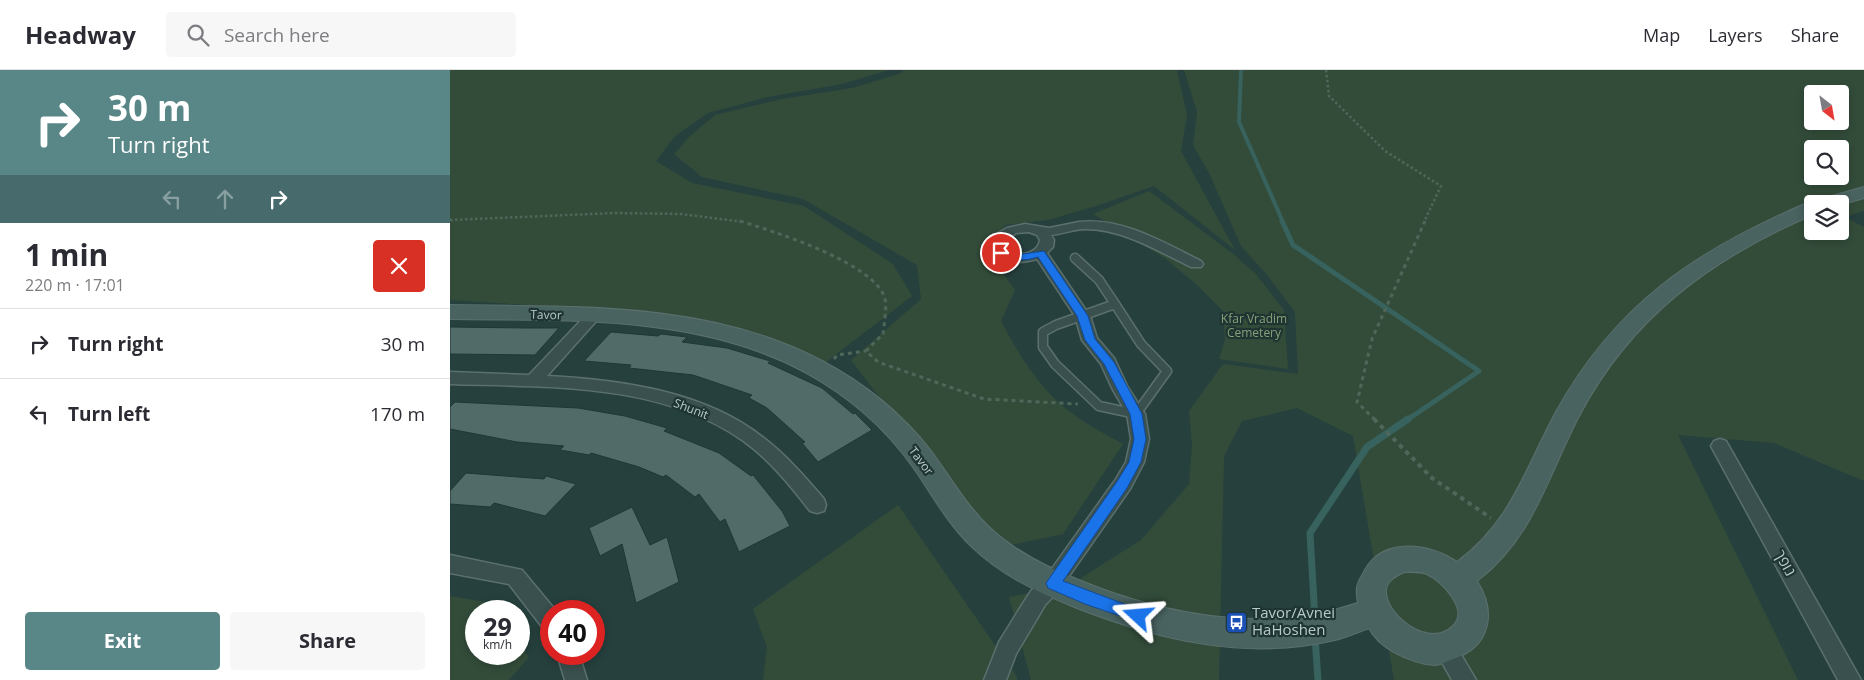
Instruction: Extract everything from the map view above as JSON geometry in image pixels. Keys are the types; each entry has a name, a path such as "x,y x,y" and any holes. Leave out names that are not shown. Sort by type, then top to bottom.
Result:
{"street":[{"path":"1849,197 1864,192"},
{"path":"1457,579 1484,560 1510,531 1528,499 1567,415 1598,365 1630,324 1665,291 1701,264 1739,240 1804,211"},
{"path":"1042,232 1047,237 1046,248 1040,253 1024,258 1015,258 1001,253 997,243 1000,238 1012,230 1028,228 1042,232 1068,226 1088,225 1142,238 1196,264"},
{"path":"995,680 1016,632 1038,598 1053,583 1122,484 1135,462 1140,439 1136,414 1108,362 1090,340 1082,316 1040,253"},
{"name":"Tavor","path":"450,312 648,319 687,324 725,332 770,346 822,371 861,397 892,424 920,457 953,506 978,535 1004,556 1053,583 1090,599 1138,616 1162,623 1211,632 1268,633 1335,625 1375,612"},
{"path":"533,381 593,316"},
{"name":"Shunit","path":"450,378 533,381 633,391 687,406 736,427 782,463 817,505"},
{"name":"נופך","path":"1720,446 1850,680"},
{"path":"1408,559 1430,562 1444,569 1457,579 1470,599 1473,620 1465,638 1452,646 1445,648 1421,648 1405,642 1384,626 1375,612 1371,591 1375,579 1382,569 1394,562 1408,559"},
{"path":"450,564 515,576 540,607"},
{"path":"1445,648 1465,680"},
{"path":"571,665 576,680"}],"lane":[{"path":"1075,258 1099,280 1116,304 1141,344 1167,370 1136,414 1099,406 1055,364 1043,347 1043,332 1056,325 1116,304"}],"path":[{"path":"1326,70 1329,96 1385,151 1441,186 1372,339 1357,402 1432,478 1510,531"},
{"path":"450,220 615,213 681,214 738,220 789,236 870,276 885,299 883,334 866,351 838,355 822,371"},
{"path":"866,351 878,362 984,399 1099,406"}],"green space":[{"path":"450,70 889,70 842,84 768,97 708,113 675,136 656,161 692,183 804,206 893,264 912,296 817,369 769,339 576,308 450,300"},
{"path":"904,70 1177,70 1187,115 1181,151 1235,250 1154,186 1048,220 1006,225 988,241 999,268 1015,290 1001,321 1024,361 1042,385 1064,407 1087,424 1123,444 1063,534 988,550 969,514 851,360 921,299 917,265 803,199 702,177 674,154 690,136 715,115 782,99 852,88 899,74"},
{"path":"1184,70 1864,70 1864,211 1849,216 1849,195 1804,195 1804,240 1849,240 1849,219 1864,227 1864,481 1774,443 1678,435 1798,680 1394,680 1353,436 1297,408 1242,421 1224,456 1219,680 1031,680 1009,597 1070,585 1141,540 1189,484 1192,445 1189,411 1223,364 1298,374 1295,312 1267,275 1241,246 1210,175 1193,145 1197,112"},
{"name":"Kfar Vradim Cemetery","path":"1149,191 1232,253 1255,273 1284,310 1288,369 1219,359 1225,340 1223,311 1197,285 1166,259 1093,214"},
{"path":"898,505 1017,677 1017,680 763,680 767,647 753,609"},
{"path":"450,596 474,600 465,600 465,665 522,665 509,680 450,680"}],"building":[{"path":"450,327 559,328 535,355 450,354"},
{"path":"611,332 687,337 682,342 727,348 770,361 768,363 822,388 853,414 855,413 872,430 818,462 802,443 805,442 767,408 749,398 752,395 693,375 629,368 631,365 584,361"},
{"path":"455,402 578,408 625,416 667,428 664,431 719,453 751,476 753,475 782,511 790,526 739,552 725,519 720,522 699,494 695,497 666,475 663,477 639,467 591,453 589,455 560,450 564,446 517,442 450,429 450,407"},
{"path":"466,473 544,479 546,476 576,484 545,516 494,503 490,507 450,504 450,491"},
{"path":"632,507 650,545 667,537 679,582 636,603 622,544 600,556 589,528"}],"waterway":[{"path":"1241,70 1239,122 1283,222"},
{"path":"1282,221 1293,245 1479,371 1407,420"},
{"path":"1315,620 1310,533 1367,447 1408,419"},
{"path":"1315,637 1318,680"}],"place":[{"name":"Tavor/Avnei HaHoshen","path":"1236,622"}],"route":[{"path":"1001,253 1015,258 1024,258 1040,253 1082,316 1090,340 1108,362 1120,388 1136,414 1140,439 1135,462 1122,484 1053,583 1090,599 1138,616"}]}
